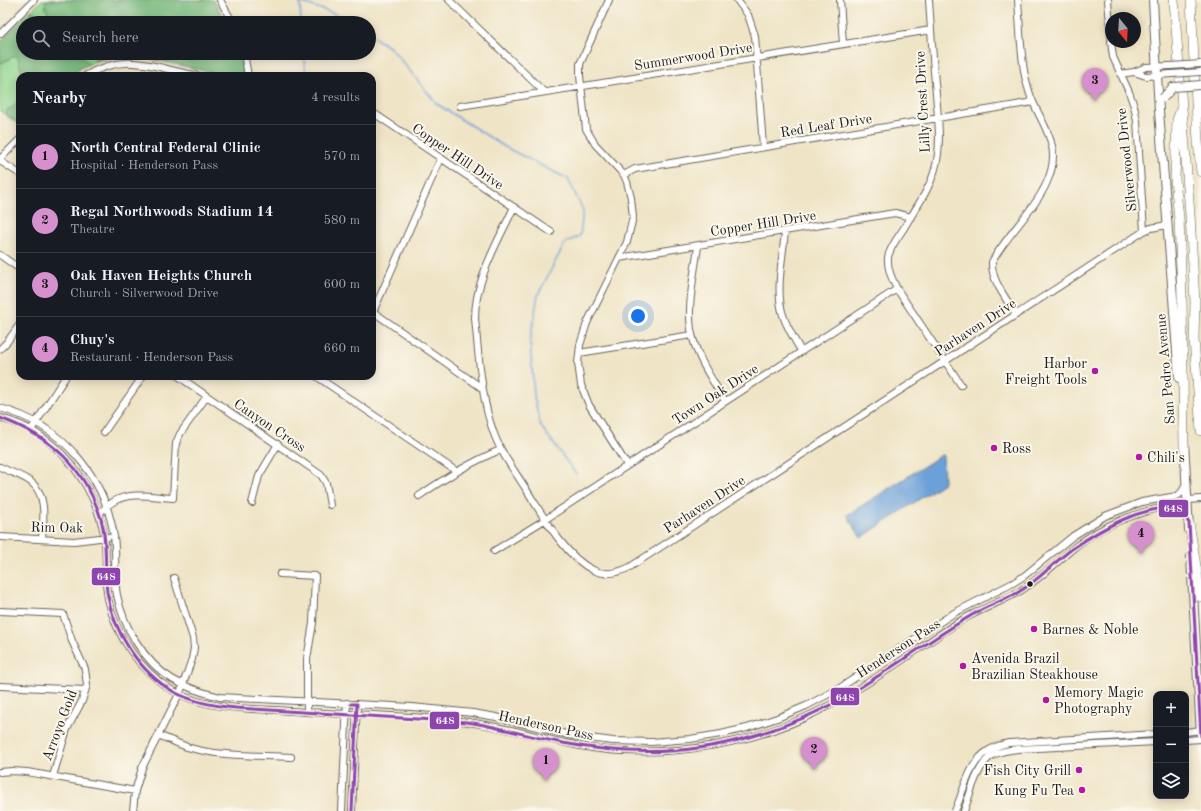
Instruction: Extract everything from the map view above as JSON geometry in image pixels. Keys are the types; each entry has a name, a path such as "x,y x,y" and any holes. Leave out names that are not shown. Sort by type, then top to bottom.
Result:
{"highway":[{"path":"1174,0 1195,302 1194,339 1201,431"},
{"path":"1190,0 1201,172"},
{"path":"1192,28 1201,94"},
{"path":"1182,104 1177,120 1175,179 1179,219 1182,296 1184,447"},
{"path":"1195,302 1201,335"},
{"path":"1189,523 1201,597"}],"main road":[{"name":"San Pedro Avenue","path":"1153,0 1158,111 1166,225 1187,483 1201,737"},
{"path":"1158,111 1163,98 1173,87 1201,85"}],"street":[{"path":"18,16 34,0"},
{"path":"220,0 229,16"},
{"path":"449,0 544,92"},
{"path":"609,0 579,69 586,129 604,155 624,175 631,198 633,217 627,242 587,323 579,353 578,363 581,385 589,405 627,466"},
{"path":"737,0 745,9 755,36 763,147"},
{"path":"840,0 843,44"},
{"name":"Lilly Crest Drive","path":"929,0 938,119 938,151 935,168 926,190 911,217 891,247 888,256 888,266 897,289 946,360 961,385"},
{"path":"1016,316 994,277 992,262 1047,184 1053,155 1051,141 1033,102 1024,74 1018,0"},
{"path":"1108,0 1109,12"},
{"path":"0,34 16,18"},
{"name":"Summerwood Drive","path":"460,106 931,30"},
{"name":"Silverwood Drive","path":"1112,48 1113,57 1134,106 1137,122 1144,231"},
{"path":"245,60 247,72"},
{"path":"94,72 109,65 134,62 152,64 184,72"},
{"path":"1120,74 1134,72 1146,67 1201,64"},
{"path":"1134,72 1146,76 1201,72"},
{"name":"Red Leaf Drive","path":"624,175 635,169 1033,102"},
{"name":"Copper Hill Drive","path":"376,115 551,232"},
{"path":"16,143 0,160 16,171"},
{"path":"376,304 441,158"},
{"name":"Parhaven Drive","path":"514,207 484,272 478,294 476,318 482,388 492,431 500,450 558,538 580,561 592,570 608,574 623,570 1016,316 1144,231 1166,225"},
{"name":"Copper Hill Drive","path":"619,258 895,213 911,217"},
{"path":"785,231 780,290 781,308 786,324 801,351"},
{"path":"698,246 690,309 692,334 705,367 725,402"},
{"path":"0,255 16,266"},
{"name":"Town Oak Drive","path":"494,551 546,519 897,289"},
{"path":"376,313 482,388"},
{"path":"0,349 16,330"},
{"path":"579,353 692,334"},
{"path":"30,430 63,380"},
{"path":"104,432 140,380"},
{"name":"Canyon Cross","path":"184,380 322,475 326,483 330,505"},
{"path":"322,380 456,471"},
{"path":"98,514 118,499 129,496 173,498 176,443 180,434 207,396"},
{"name":"Henderson Pass","path":"0,408 11,411 35,422 60,439 76,454 94,480 101,492 114,536 117,594 124,619 143,652 161,671 182,684 195,690 220,697 412,707 473,713 496,717 574,736 613,741 651,742 690,739 721,734 747,728 806,706 859,676 954,613 1013,583 1024,576 1073,536 1105,516 1142,502 1177,496 1181,493 1187,483"},
{"name":"Henderson Pass","path":"0,418 30,430 46,440 68,460 78,472 89,490 98,514 104,538 107,596 120,634 136,658 155,678 179,694 198,701 219,706 411,717 472,723 573,745 621,751 687,749 726,743 784,727 843,698 973,614 1017,593 1031,584 1089,537 1109,525 1146,511 1170,507 1180,509 1189,523"},
{"path":"252,503 259,476 278,444"},
{"path":"419,496 456,471 478,459 500,450"},
{"path":"0,467 31,482 42,497 42,539"},
{"path":"1188,500 1199,499"},
{"path":"1084,529 1089,537"},
{"name":"Rim Oak","path":"0,537 74,541 114,536"},
{"path":"280,574 315,576 312,623 307,659 307,712"},
{"path":"133,811 135,791 142,768 179,694 192,659 194,643 174,578"},
{"name":"Arroyo Gold","path":"0,611 63,614 72,641 85,669 87,678 82,701 67,729 53,776"},
{"path":"903,647 909,656"},
{"path":"0,686 85,690"},
{"path":"819,699 824,708"},
{"path":"342,811 347,704"},
{"path":"352,811 357,704"},
{"path":"1189,732 1201,730"},
{"path":"721,734 726,743"},
{"path":"955,811 973,765 983,754 997,746 1009,743 1153,734"},
{"path":"158,735 187,747 205,751 224,754 291,757"},
{"path":"1189,739 1201,737"},
{"path":"959,802 965,808 979,771 989,758 999,753 1018,749 1153,742"},
{"path":"0,772 20,771 135,791"}],"green space":[{"path":"42,0 213,0 223,16 26,16"},
{"path":"46,0 213,0 223,16 54,16 49,15 45,7"},
{"path":"30,11 33,11 35,16 25,16"},
{"path":"16,25 16,56 0,64 0,42"},
{"path":"16,26 16,60 101,60 85,66 77,72 16,72 16,122 0,111 0,42"},
{"path":"18,60 85,60 89,64 76,72 21,72"},
{"path":"154,60 242,60 244,67 243,72 210,72"},
{"path":"158,60 242,60 244,67 243,72 210,72"},
{"path":"16,104 16,122 5,114 8,109"}],"water":[{"path":"943,454 944,483 861,538 847,515"}],"waterway":[{"path":"298,0 341,16"},
{"path":"300,3 301,16"},
{"path":"376,39 392,49 437,104 505,147 568,179 583,210 580,236 565,243 538,295 530,340 534,396 540,425 576,474"},
{"path":"305,60 306,72"}],"transit line":[{"name":"648","path":"0,418 18,425 50,444 75,469 86,484 101,519 105,546 107,592 110,607 122,636 139,662 161,684 174,692 204,703 236,708 467,722 563,743 609,750 680,750 726,743 785,725 832,704 972,615 1012,596 1025,588 1072,549 1109,526 1138,514 1167,508 1180,509 1189,523 1201,736"},
{"name":"648","path":"351,704 357,704 352,811"}],"place":[{"name":"Oak Haven Heights Church","path":"1095,101"},
{"name":"Harbor Freight Tools","path":"1095,371"},
{"name":"Ross","path":"994,448"},
{"name":"Chili's","path":"1139,457"},
{"name":"Chuy's","path":"1141,554"},
{"name":"Barnes & Noble","path":"1034,629"},
{"name":"Avenida Brazil Brazilian Steakhouse","path":"963,666"},
{"name":"Memory Magic Photography","path":"1046,700"},
{"name":"Regal Northwoods Stadium 14","path":"814,770"},
{"name":"Fish City Grill","path":"1079,770"},
{"name":"North Central Federal Clinic","path":"546,781"},
{"name":"Kung Fu Tea","path":"1082,790"}]}
